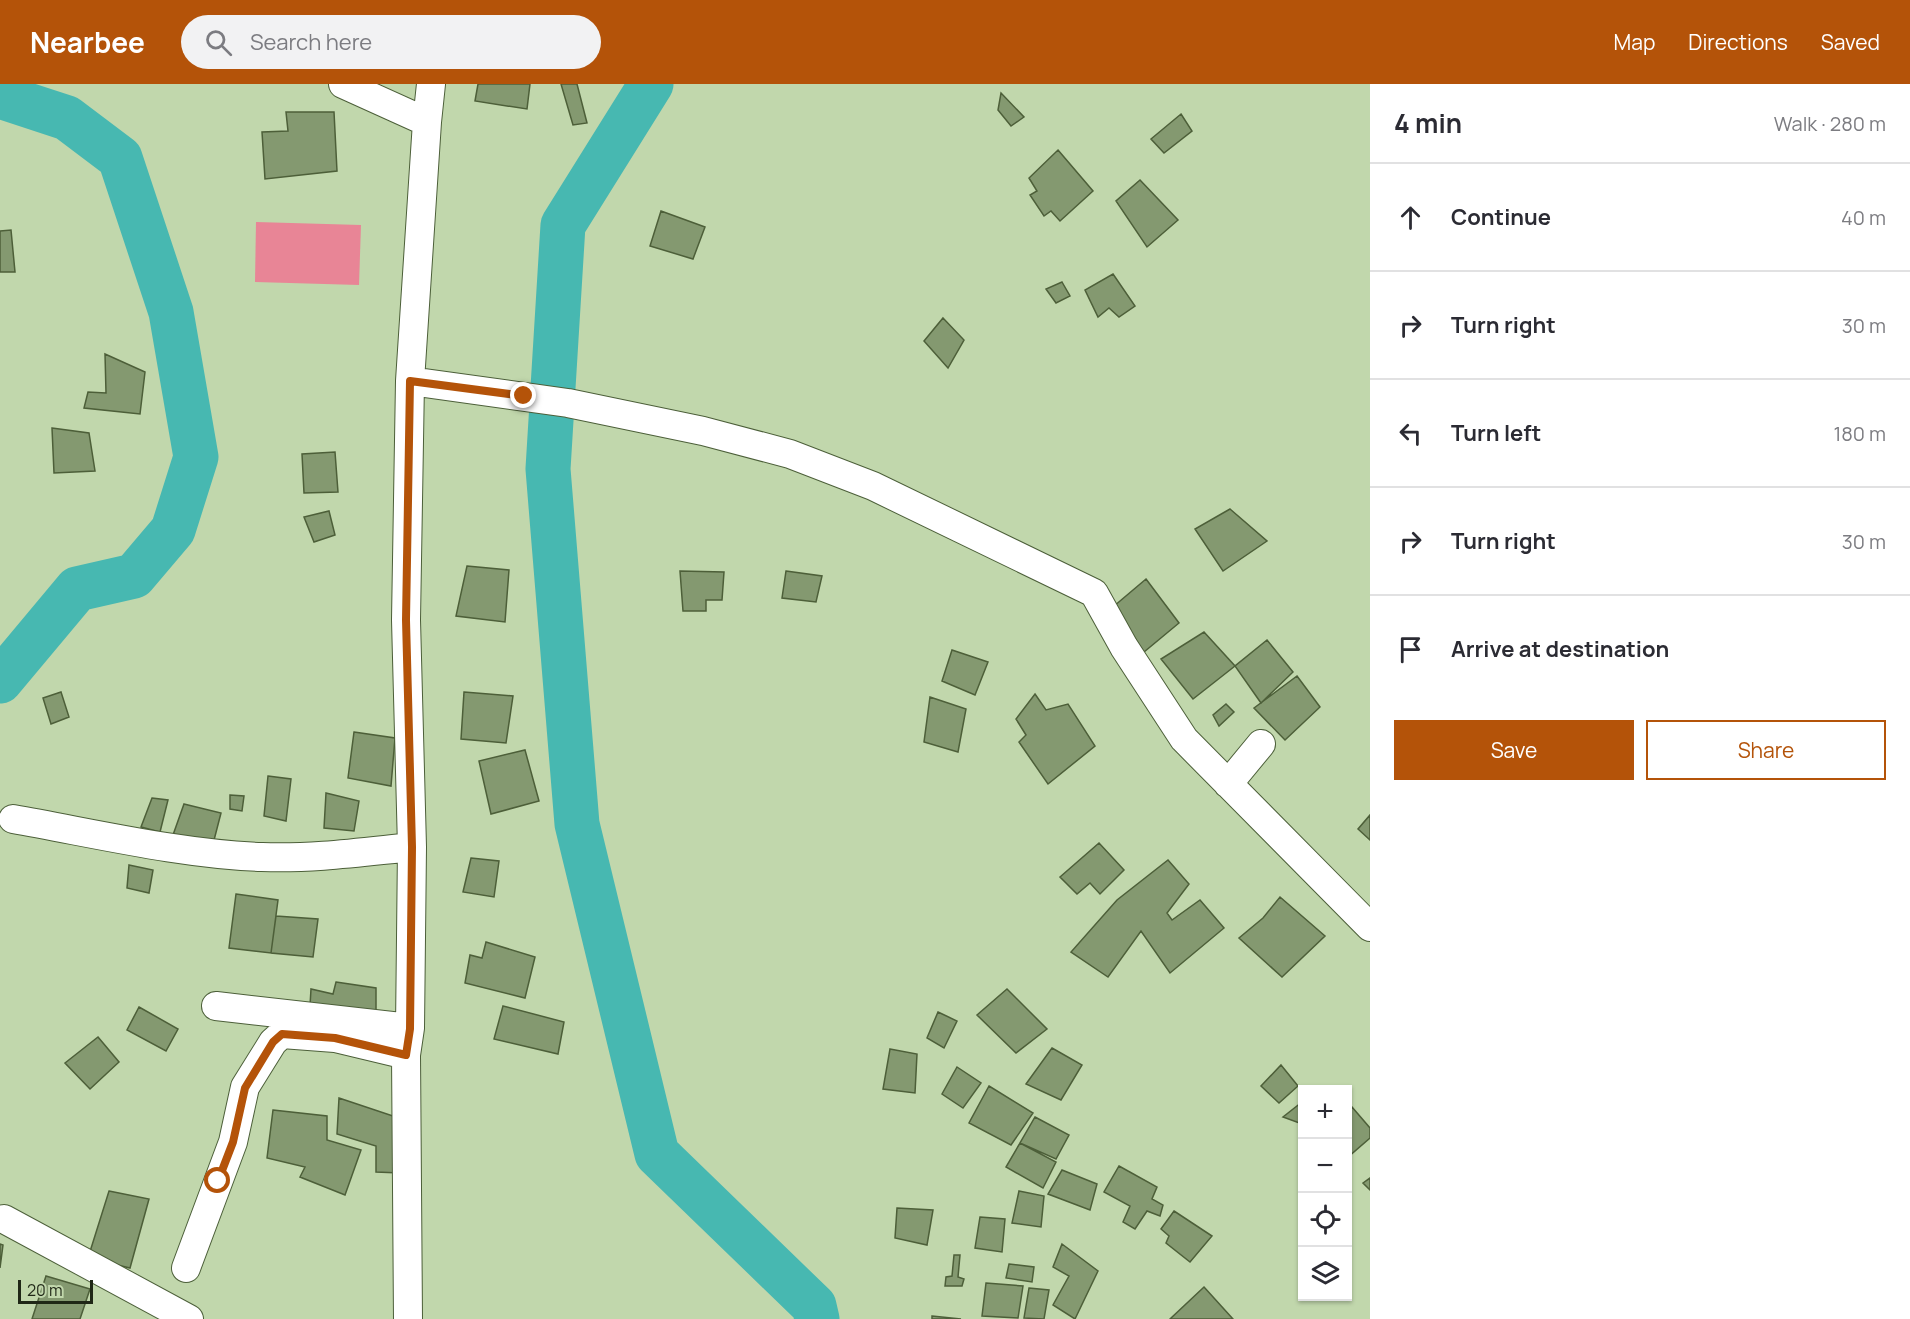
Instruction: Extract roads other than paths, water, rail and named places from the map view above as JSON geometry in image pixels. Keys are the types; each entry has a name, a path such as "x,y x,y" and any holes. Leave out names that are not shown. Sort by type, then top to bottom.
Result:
{"street":[{"path":"343,84 427,122"},
{"path":"408,1319 408,1042 412,847 406,620 410,381 431,84"},
{"path":"410,381 568,403 703,431 790,454 873,486 1094,593 1124,647 1184,739 1370,927"},
{"path":"1228,784 1261,744"},
{"path":"13,819 154,843 252,856 340,855 412,847"},
{"path":"216,1006 408,1042"},
{"path":"186,1268 233,1142 245,1088 273,1042 282,1034 408,1042"},
{"path":"4,1219 189,1319"}],"waterway":[{"path":"651,84 563,225 548,469 577,824 657,1154 814,1306 817,1319"},
{"path":"0,96 67,118 120,158 171,312 196,457 173,530 134,576 77,589 0,681"}]}
